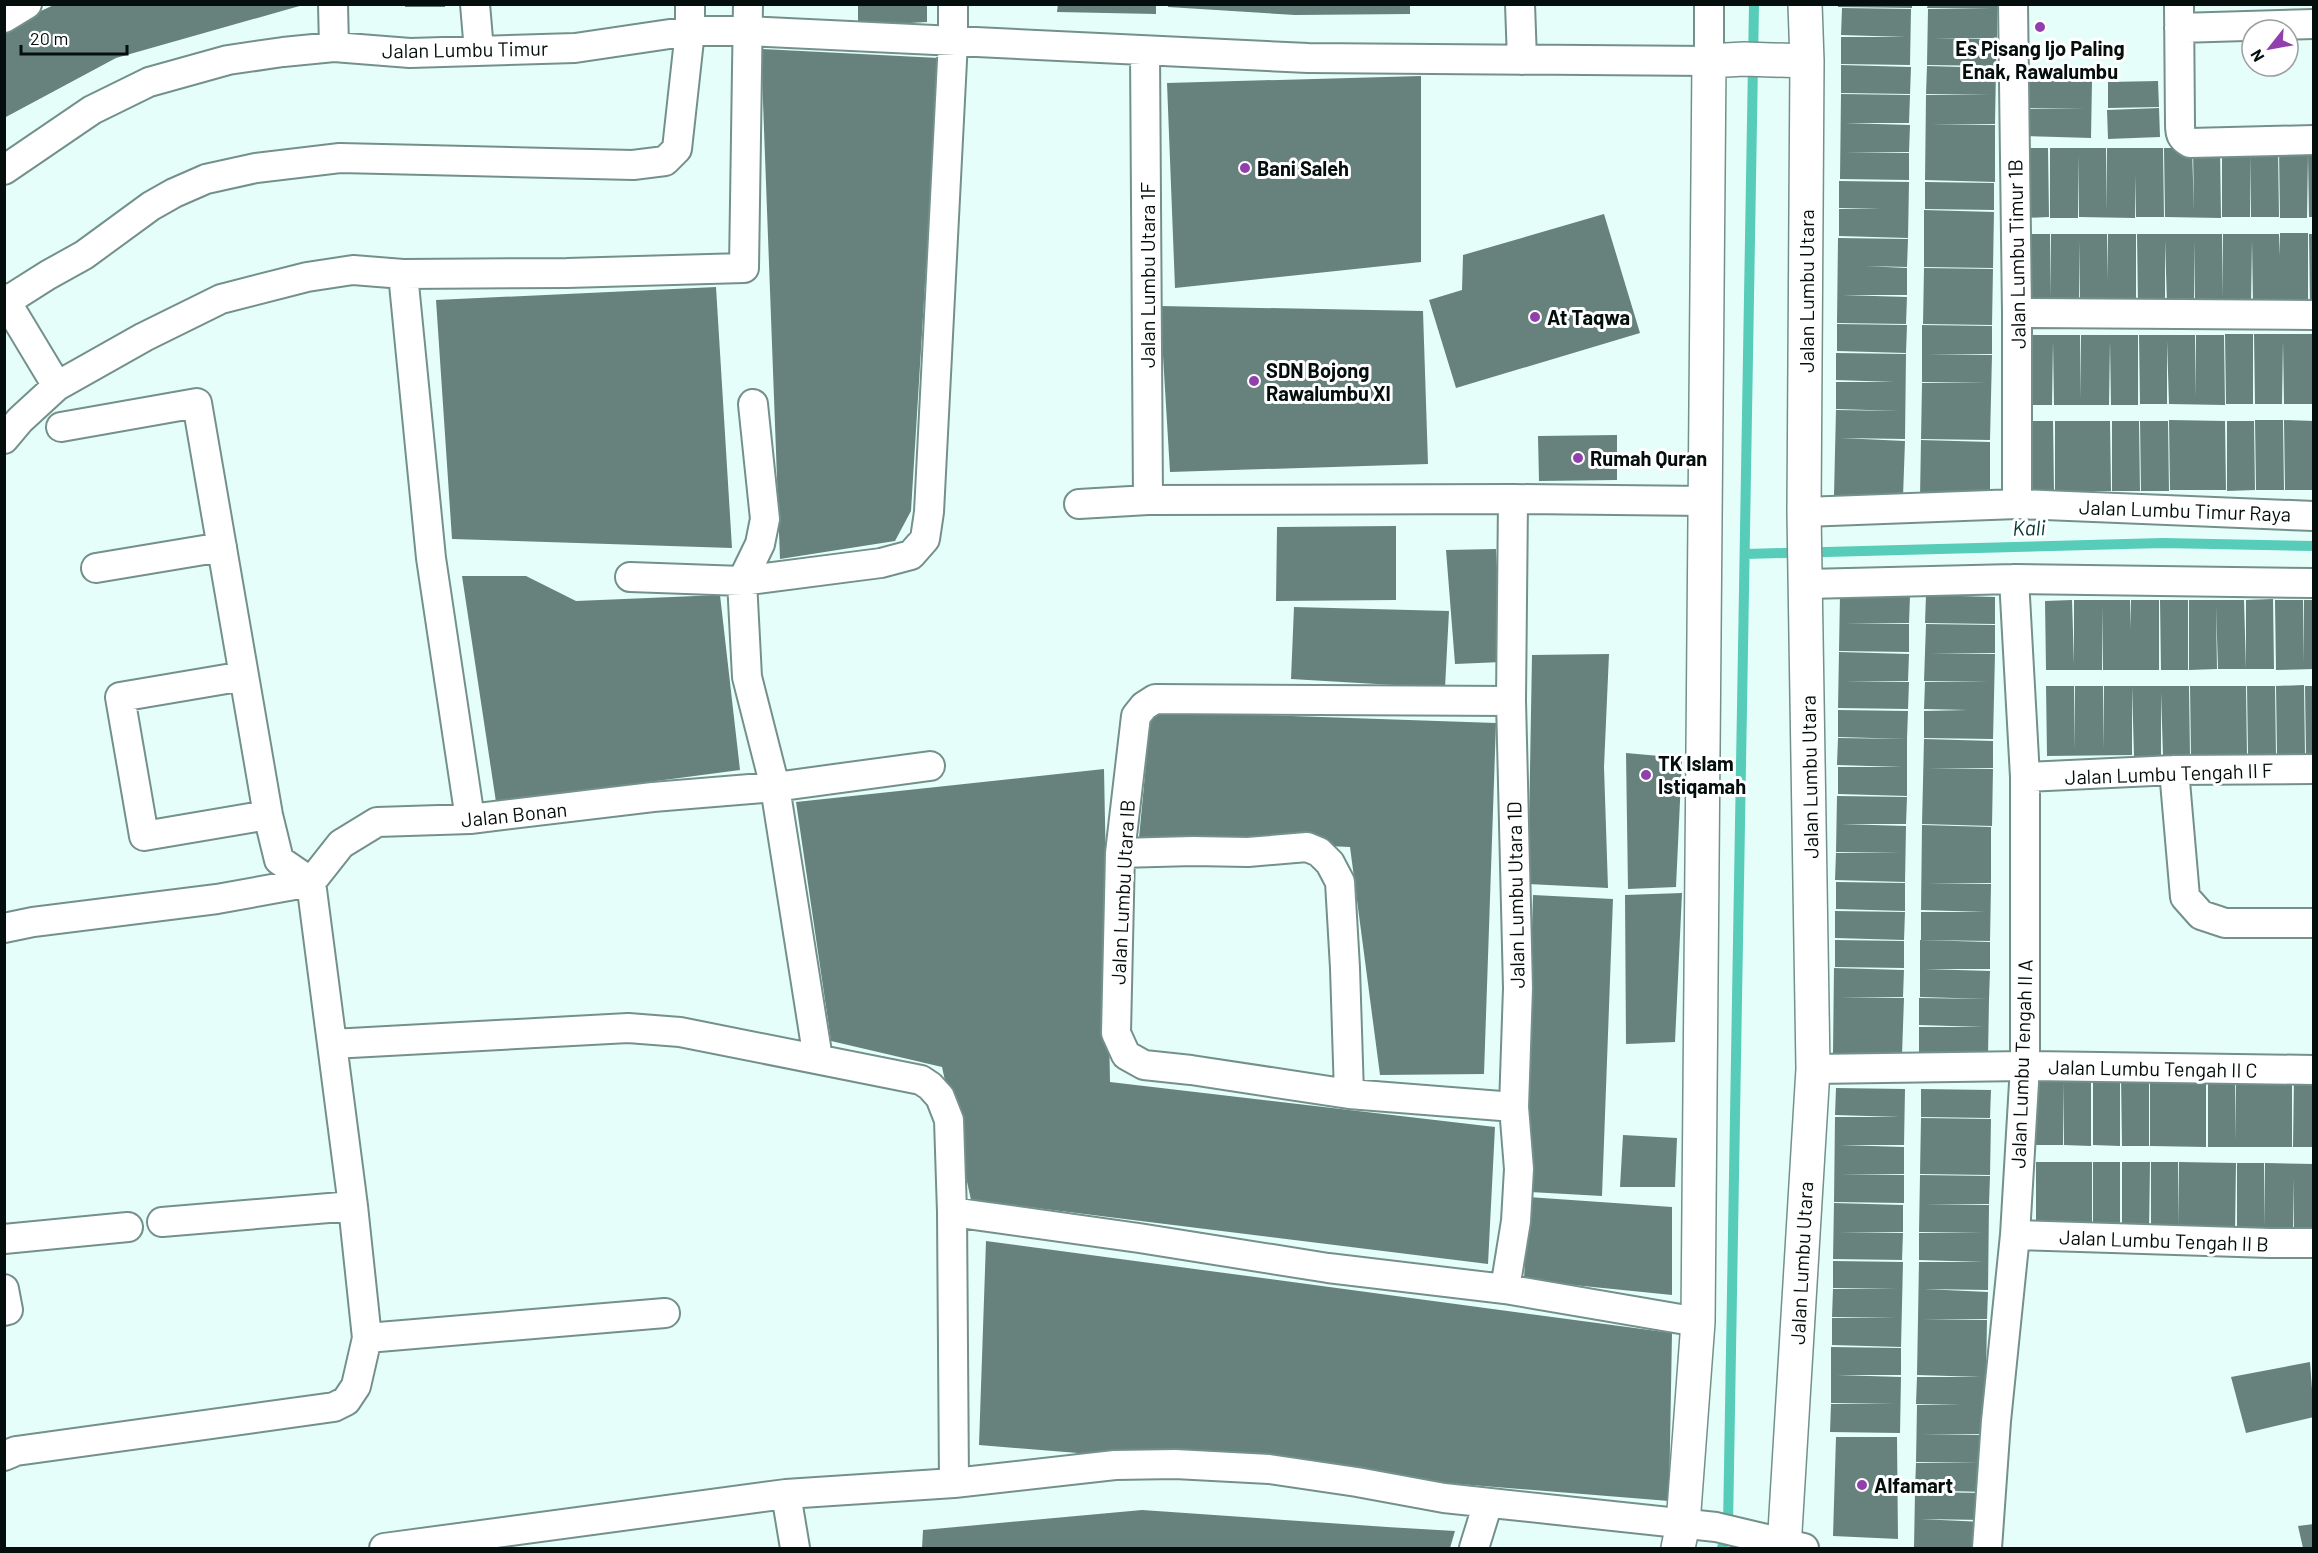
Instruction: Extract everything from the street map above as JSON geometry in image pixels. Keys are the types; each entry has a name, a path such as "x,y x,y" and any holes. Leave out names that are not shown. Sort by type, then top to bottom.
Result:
{"street":[{"path":"4,18 27,4"},
{"path":"333,4 334,47"},
{"path":"475,4 479,51"},
{"path":"630,577 742,581 881,562 910,555 925,540 929,512 953,4"},
{"path":"1520,4 1522,60"},
{"path":"1681,1536 1698,1322 1709,4"},
{"name":"Jalan Lumbu Utara","path":"1785,1545 1813,1069 1807,576 1796,60 1805,4"},
{"name":"Jalan Lumbu Timur 1B","path":"2013,4 2017,504"},
{"path":"2313,24 2179,16 2180,124 2184,140 2190,142 2313,140"},
{"path":"57,386 6,299 84,255 151,206 206,179 256,168 340,158 633,165 664,161 677,149 690,18"},
{"name":"Jalan Lumbu Timur","path":"4,170 92,110 149,82 228,60 334,47 410,53 575,48 690,18 747,18 953,41 1308,58 1709,61"},
{"path":"4,439 20,420 57,386 153,332 221,299 307,277 353,270 403,274 567,273 620,269 744,268 748,134 747,18"},
{"name":"Jalan Lumbu Utara 1F","path":"1145,51 1148,500"},
{"path":"1709,61 1796,60"},
{"path":"403,274 431,558 470,819"},
{"path":"2017,313 2313,315"},
{"path":"4,1456 16,1451 334,1407 346,1401 356,1386 367,1338 353,1206 311,882 279,860 268,815 197,404 61,427"},
{"path":"753,404 765,519 760,544 742,581 747,677 774,787 818,1059"},
{"name":"Jalan Lumbu Utara 1D","path":"1504,1289 1516,1221 1519,1169 1514,1107 1518,988 1510,701 1513,499"},
{"path":"1079,504 1148,500 1706,501"},
{"name":"Jalan Lumbu Timur Raya","path":"1805,523 2017,504 2313,516"},
{"path":"96,568 222,547"},
{"path":"1807,576 2313,583"},
{"name":"Jalan Lumbu Tengah II A","path":"1987,1548 1996,1421 2015,1235 2025,1066 2025,777 2014,579"},
{"path":"244,676 120,697 144,837 268,815"},
{"name":"Jalan Lumbu Utara IB","path":"1510,701 1155,699 1144,706 1136,716 1120,853 1116,1034 1126,1055 1144,1065 1349,1094 1514,1107"},
{"name":"Jalan Bonan","path":"311,882 342,844 377,822 470,819 652,797 774,787 930,766"},
{"path":"2174,770 2185,897 2201,915 2225,922 2313,923"},
{"name":"Jalan Lumbu Tengah II F","path":"2025,777 2174,770 2313,770"},
{"path":"1120,853 1248,852 1307,847 1319,852 1330,863 1340,882 1349,1094"},
{"path":"4,928 33,922 218,899 311,882"},
{"path":"332,1044 628,1028 680,1032 921,1080 930,1086 940,1097 949,1120 954,1483"},
{"name":"Jalan Lumbu Tengah II C","path":"1813,1069 2025,1066 2313,1070"},
{"path":"162,1221 353,1206"},
{"path":"952,1212 1139,1238 1328,1268 1504,1289 1698,1322"},
{"path":"4,1239 128,1227"},
{"name":"Jalan Lumbu Tengah II B","path":"2015,1235 2270,1243 2313,1242"},
{"path":"4,1289 8,1305 8,1310 4,1311"},
{"path":"367,1338 665,1313"},
{"path":"384,1548 786,1494 954,1483 1115,1465 1218,1465 1269,1469 1444,1498 1574,1513 1626,1516 1681,1536 1716,1527 1785,1545"},
{"path":"786,1494 795,1548"},
{"path":"1474,1548 1488,1503"}],"building":[{"path":"56,4 303,5 116,58 4,118 4,28"},
{"path":"405,4 445,4 445,7 405,7"},
{"path":"858,4 927,4 927,22 858,26"},
{"path":"1058,4 1156,4 1156,14 1057,12"},
{"path":"1168,4 1410,4 1410,14 1295,15 1168,7"},
{"path":"1838,4 1912,4 1912,8 1838,7"},
{"path":"1928,4 1997,4 1997,38 1933,38 1997,39 1996,66 1927,65 1928,9 1992,9 1927,8"},
{"path":"1842,8 1911,9 1910,65 1841,64 1841,37 1906,37 1841,35"},
{"path":"761,49 939,58 911,511 895,541 780,559"},
{"path":"1841,65 1911,67 1910,94 1841,93"},
{"path":"1927,66 1996,68 1995,124 1931,124 1995,125 1995,182 1925,180 1926,95 1991,95 1926,94"},
{"path":"1421,76 1421,262 1175,288 1167,83"},
{"path":"2022,80 2092,81 2091,138 2022,136 2022,109 2086,109 2022,108"},
{"path":"2158,81 2159,107 2108,108 2108,82"},
{"path":"1841,94 1910,95 1909,123 1845,123 1910,125 1909,152 1845,152 1909,153 1909,180 1840,179"},
{"path":"2159,108 2160,137 2108,139 2107,110"},
{"path":"2021,148 2048,148 2049,217 2022,218"},
{"path":"2050,148 2106,148 2106,212 2107,148 2163,148 2164,217 2136,217 2136,175 2135,218 2079,217 2078,154 2078,218 2050,218"},
{"path":"2164,148 2192,148 2194,212 2193,148 2220,148 2221,218 2165,217"},
{"path":"2222,148 2278,148 2279,217 2251,217 2250,154 2250,217 2222,217"},
{"path":"2279,148 2314,148 2314,217 2309,217 2308,154 2307,218 2280,218"},
{"path":"1839,181 1909,182 1908,238 1839,236 1839,209 1881,209 1839,208"},
{"path":"1925,182 1994,183 1994,210 1925,209"},
{"path":"1924,210 1994,212 1993,268 1924,267"},
{"name":"At Taqwa","path":"1604,214 1640,333 1456,388 1429,300 1462,290 1463,255"},
{"path":"2280,233 2308,233 2308,303 2253,303 2252,240 2251,304 2195,303 2194,240 2194,303 2167,303 2165,240 2165,304 2138,304 2137,234 2222,234 2223,297 2223,234 2279,234 2280,256"},
{"path":"2022,234 2050,234 2051,298 2051,234 2107,234 2108,280 2108,234 2136,234 2136,304 2080,304 2080,240 2079,304 2023,303"},
{"path":"2309,234 2314,234 2314,303 2310,303"},
{"path":"1838,238 1908,239 1907,267 1865,266 1907,268 1907,295 1843,295 1907,297 1906,324 1837,323"},
{"path":"1924,268 1993,269 1992,325 1923,324"},
{"path":"716,287 732,548 452,539 436,300"},
{"name":"SDN Bojong Rawalumbu XI","path":"1160,306 1423,311 1428,464 1170,472"},
{"path":"1837,324 1907,325 1906,353 1837,351"},
{"path":"1922,325 1992,326 1992,354 1928,354 1992,355 1990,440 1921,439 1922,383 1986,383 1922,382"},
{"path":"2225,334 2253,334 2253,404 2226,404"},
{"path":"2254,334 2314,334 2314,404 2284,404 2283,341 2282,404 2255,404"},
{"path":"2024,335 2080,335 2081,399 2081,335 2138,335 2138,405 2111,405 2110,341 2109,405 2054,405 2053,341 2052,405 2025,405"},
{"path":"2139,335 2195,335 2196,398 2196,335 2224,335 2225,405 2169,404 2167,341 2167,404 2140,404"},
{"path":"1836,353 1906,354 1905,439 1841,438 1905,441 1903,497 1834,495 1836,410 1900,411 1836,409 1836,382 1894,382 1836,380"},
{"path":"2169,420 2225,421 2226,490 2170,490"},
{"path":"2255,420 2283,420 2284,490 2256,490"},
{"path":"2284,420 2314,421 2314,490 2285,490"},
{"path":"2026,421 2053,421 2054,491 2026,491"},
{"path":"2055,421 2110,421 2111,491 2055,491"},
{"path":"2112,421 2139,421 2140,491 2112,491"},
{"path":"2140,421 2168,421 2169,491 2141,491"},
{"path":"2227,421 2254,421 2255,490 2227,491"},
{"name":"Rumah Quran","path":"1617,435 1617,480 1539,481 1538,436"},
{"path":"1921,440 1990,442 1990,498 1920,497"},
{"path":"1396,526 1396,600 1276,601 1277,527"},
{"path":"1496,549 1502,662 1455,664 1446,550"},
{"path":"462,576 526,576 576,601 720,595 740,770 496,802"},
{"path":"1840,594 1910,596 1909,623 1845,623 1909,624 1909,652 1839,651"},
{"path":"1926,595 1995,597 1995,624 1925,623"},
{"path":"2273,599 2274,669 2246,669 2246,600"},
{"path":"2072,600 2074,664 2074,600 2130,600 2130,629 2131,600 2159,600 2159,670 2103,670 2102,606 2102,670 2046,670 2045,601"},
{"path":"2160,600 2188,600 2188,670 2161,670"},
{"path":"2189,600 2244,600 2246,669 2218,669 2216,606 2217,669 2189,670"},
{"path":"2275,600 2303,600 2303,663 2304,600 2314,600 2314,669 2276,670"},
{"path":"1294,607 1449,611 1445,688 1291,679"},
{"path":"1926,624 1995,625 1995,653 1930,653 1995,654 1993,739 1924,738 1924,711 1968,710 1924,709 1925,682 1989,682 1924,681"},
{"path":"1839,652 1909,654 1908,681 1844,681 1909,682 1908,709 1838,708"},
{"path":"1609,654 1604,767 1608,888 1528,884 1532,655"},
{"path":"2304,685 2305,755 2277,755 2276,686"},
{"path":"2046,686 2074,686 2075,750 2075,686 2103,686 2104,750 2104,686 2132,686 2132,755 2047,756"},
{"path":"2132,686 2189,686 2190,755 2163,756 2161,692 2161,756 2134,756"},
{"path":"2190,686 2246,686 2247,755 2191,756"},
{"path":"2247,686 2275,686 2276,755 2248,755"},
{"path":"2305,686 2314,686 2314,756 2306,756"},
{"path":"1838,710 1908,711 1907,739 1838,737"},
{"path":"1151,711 1496,723 1484,1074 1380,1075 1350,847 1139,838"},
{"path":"1838,738 1907,739 1907,796 1838,794 1838,767 1902,767 1837,765"},
{"path":"1924,739 1993,741 1993,768 1928,768 1993,769 1992,826 1922,824"},
{"path":"1626,753 1682,758 1676,887 1628,889"},
{"path":"1104,769 1110,1082 1495,1127 1488,1264 971,1200 942,1067 831,1041 796,802"},
{"path":"1837,796 1907,797 1906,824 1842,824 1906,826 1905,882 1835,880 1836,853 1901,853 1836,852"},
{"path":"1922,825 1991,827 1991,883 1927,883 1991,884 1990,941 1921,940 1921,912 1985,912 1921,910"},
{"path":"1836,882 1905,883 1905,911 1836,909"},
{"path":"1682,893 1675,1042 1626,1044 1625,895"},
{"path":"1533,895 1613,899 1602,1196 1530,1192 1529,1022"},
{"path":"1835,911 1905,912 1904,940 1835,938"},
{"path":"1835,940 1904,941 1904,968 1835,967"},
{"path":"1920,940 1990,942 1990,969 1925,969 1990,971 1989,999 1920,997"},
{"path":"1834,968 1904,970 1903,997 1839,997 1904,998 1902,1055 1833,1053"},
{"path":"1919,998 1989,999 1988,1056 1919,1055 1919,1027 1983,1027 1919,1025"},
{"path":"2035,1076 2091,1076 2091,1146 2064,1145 2064,1081 2063,1145 2035,1145"},
{"path":"2093,1076 2120,1076 2120,1146 2093,1145"},
{"path":"2121,1076 2149,1076 2149,1146 2122,1146"},
{"path":"2150,1076 2206,1076 2206,1147 2150,1146"},
{"path":"2208,1077 2235,1077 2235,1141 2236,1077 2292,1077 2292,1147 2208,1147"},
{"path":"2294,1077 2314,1078 2314,1147 2293,1147"},
{"path":"1836,1088 1905,1089 1904,1145 1840,1145 1904,1147 1904,1174 1840,1174 1904,1175 1904,1203 1834,1202 1835,1117 1900,1117 1835,1115"},
{"path":"1921,1089 1991,1090 1990,1118 1921,1117"},
{"path":"1921,1118 1991,1119 1990,1175 1920,1174"},
{"path":"1623,1135 1677,1138 1675,1187 1620,1187"},
{"path":"2036,1162 2092,1162 2092,1231 2036,1231"},
{"path":"2093,1162 2120,1162 2120,1232 2093,1231"},
{"path":"2122,1162 2150,1162 2149,1232 2122,1232"},
{"path":"2151,1162 2178,1162 2178,1226 2179,1162 2236,1163 2235,1233 2151,1232"},
{"path":"2237,1163 2264,1163 2264,1227 2265,1163 2314,1164 2314,1234 2294,1234 2294,1177 2293,1233 2237,1233"},
{"path":"1920,1175 1990,1176 1989,1204 1925,1204 1989,1205 1988,1290 1924,1289 1988,1292 1987,1319 1923,1319 1987,1320 1985,1434 1921,1434 1986,1435 1985,1492 1915,1490 1916,1463 1980,1463 1916,1462 1917,1405 1961,1405 1916,1404 1917,1377 1981,1377 1917,1375 1919,1262 1983,1262 1919,1260 1919,1233 1983,1233 1919,1232"},
{"path":"1528,1197 1672,1207 1672,1295 1524,1280"},
{"path":"1834,1203 1903,1205 1903,1232 1839,1232 1903,1233 1902,1260 1833,1259"},
{"path":"986,1241 1672,1333 1669,1501 979,1445"},
{"path":"1833,1261 1903,1262 1901,1347 1832,1345 1832,1318 1896,1318 1832,1317 1833,1289 1897,1289 1833,1288"},
{"path":"1831,1347 1901,1348 1901,1375 1837,1375 1901,1377 1900,1433 1830,1432 1831,1404 1895,1404 1831,1403"},
{"path":"2310,1362 2314,1417 2246,1433 2231,1377"},
{"path":"1836,1437 1897,1437 1898,1539 1833,1536"},
{"path":"1915,1492 1985,1493 1984,1520 1920,1519 1984,1522 1983,1548 1914,1548"},
{"path":"1142,1510 1455,1531 1450,1548 922,1548 923,1530"},
{"path":"2314,1524 2314,1548 2303,1548 2298,1526"}],"waterway":[{"path":"1722,1548 1728,1526 1754,4"},
{"name":"Kali","path":"1745,554 2163,543 2314,546"}],"place":[{"name":"Es Pisang Ijo Paling Enak, Rawalumbu","path":"2040,27"},
{"name":"Bani Saleh","path":"1245,168"},
{"name":"At Taqwa","path":"1535,317"},
{"name":"SDN Bojong Rawalumbu XI","path":"1254,381"},
{"name":"Rumah Quran","path":"1578,458"},
{"name":"TK Islam Istiqamah","path":"1646,775"},
{"name":"Alfamart","path":"1862,1485"}]}
